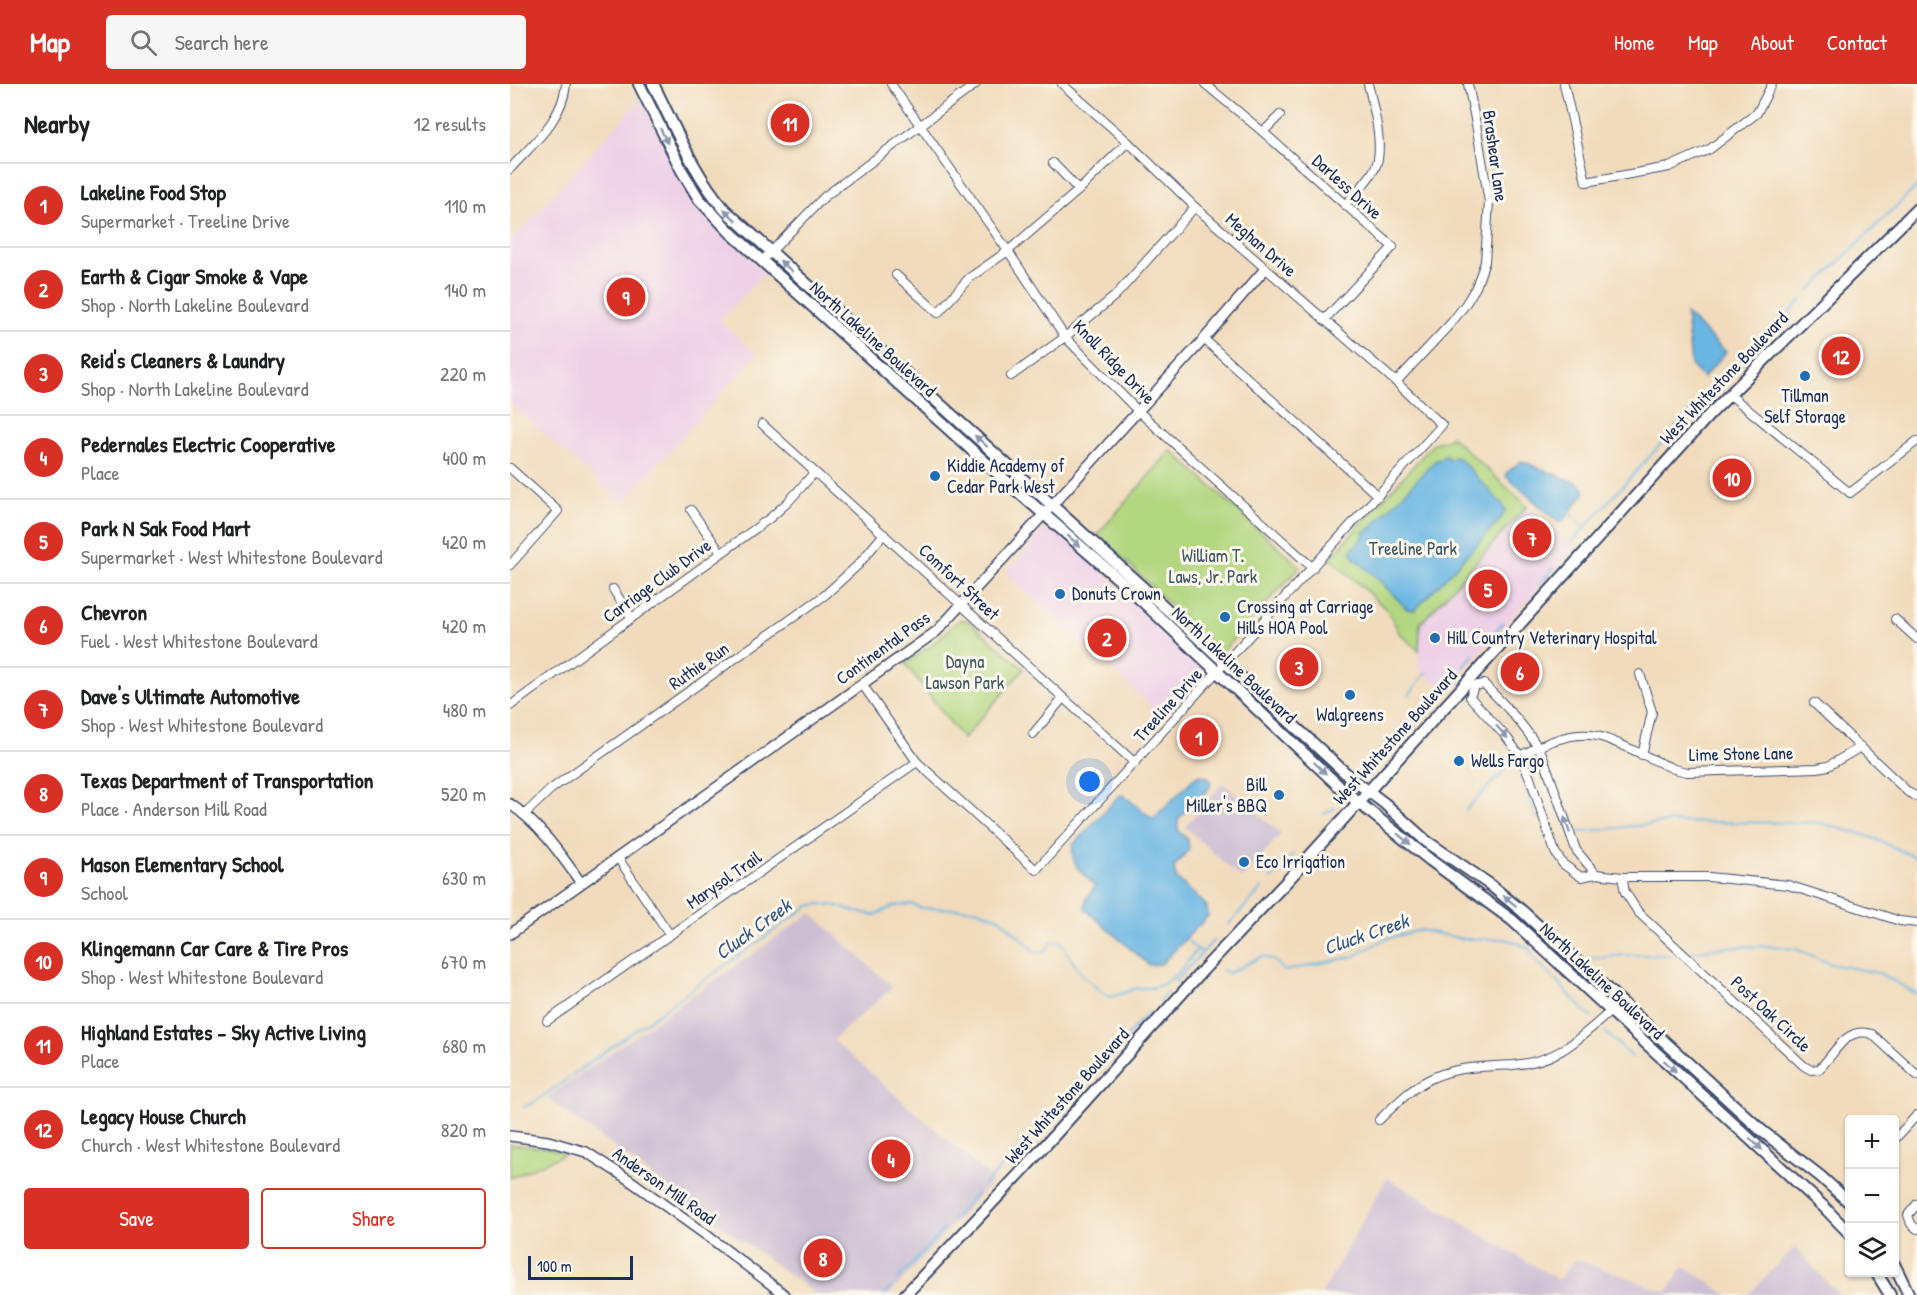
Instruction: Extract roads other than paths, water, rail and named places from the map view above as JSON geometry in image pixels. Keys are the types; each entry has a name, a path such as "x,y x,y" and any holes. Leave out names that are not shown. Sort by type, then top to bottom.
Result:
{"main road":[{"name":"North Lakeline Boulevard","path":"639,84 682,171 699,199 730,232 1048,511 1222,668 1352,779 1384,803 1426,841 1489,884 1522,911 1762,1131 1845,1198"},
{"name":"North Lakeline Boulevard","path":"653,84 696,171 708,191 725,210 1048,511"},
{"name":"West Whitestone Boulevard","path":"905,1295 1024,1169 1203,970 1471,684 1631,499 1729,394 1917,208"},
{"name":"North Lakeline Boulevard","path":"1222,668 1343,790 1430,860 1512,920 1845,1228"},
{"path":"1713,1105 1723,1095"},
{"path":"1899,1274 1909,1295"},
{"path":"1879,1277 1890,1295"}],"street":[{"path":"510,170 555,117 565,93 566,84"},
{"name":"Knoll Ridge Drive","path":"891,84 1065,337 1138,411 1313,568"},
{"name":"Meghan Drive","path":"1062,84 1128,142 1195,207 1396,382 1442,425"},
{"name":"Darless Drive","path":"1205,84 1263,132 1392,248 1324,320"},
{"path":"1345,205 1376,167 1377,124 1368,84"},
{"name":"Brashear Lane","path":"1396,382 1465,306 1476,287 1485,262 1488,202 1476,124 1467,84"},
{"path":"1564,84 1586,182 1669,167 1710,149 1757,113 1772,84"},
{"path":"762,261 824,197 974,85"},
{"path":"1263,132 1280,115"},
{"path":"897,275 938,313 969,278 1008,251 1079,190 1128,142"},
{"path":"1053,163 1079,190"},
{"path":"1011,376 1065,337 1115,296 1195,207"},
{"name":"Continental Pass","path":"511,932 938,631 1265,269"},
{"path":"1204,339 1378,496"},
{"path":"1729,394 1850,493 1917,441"},
{"name":"Comfort Street","path":"762,424 1135,763"},
{"name":"Treeline Drive","path":"917,762 1036,870 1442,425"},
{"path":"510,468 558,511 510,565"},
{"name":"Carriage Club Drive","path":"510,706 770,518 814,473"},
{"path":"691,510 721,553"},
{"name":"Ruthie Run","path":"525,814 565,779 825,595 858,565 884,534"},
{"path":"613,589 631,617"},
{"path":"1895,619 1917,639"},
{"path":"1640,674 1652,712 1642,755"},
{"path":"862,684 917,762"},
{"path":"1596,874 1576,850 1538,746 1506,706 1484,684 1471,684 1470,697 1508,739 1520,756 1559,859 1581,877 1596,874 1622,878 1708,877 1788,885 1900,921 1917,923"},
{"path":"1033,734 1063,698"},
{"path":"1814,703 1908,792 1917,797"},
{"name":"Lime Stone Lane","path":"1520,756 1538,746 1579,735 1599,737 1674,769 1687,772 1817,768 1828,766 1861,747"},
{"name":"Marysol Trail","path":"548,1021 917,762"},
{"path":"510,804 525,814 553,845 581,883"},
{"path":"618,858 670,935"},
{"name":"Post Oak Circle","path":"1622,878 1625,892 1638,912 1811,1070 1819,1069 1854,1032 1863,1031 1872,1034 1917,1075"},
{"path":"1379,1120 1402,1097 1429,1079 1475,1066 1513,1065 1544,1059 1575,1043 1612,1012 1620,1001"},
{"path":"1899,1135 1917,1115"},
{"name":"Anderson Mill Road","path":"510,1136 548,1140 586,1152 709,1237 785,1295"},
{"path":"1917,1204 1908,1215 1911,1224 1917,1229"}],"water":[{"path":"1686,314 1726,352 1703,378 1691,365"},
{"name":"Treeline Park","path":"1443,455 1446,455 1449,460 1455,456 1461,460 1504,506 1505,511 1500,520 1415,610 1407,609 1354,558 1351,551 1364,536 1363,532 1369,530 1436,460 1443,459"},
{"path":"1521,461 1579,484 1584,489 1584,494 1563,521 1557,521 1506,476"},
{"path":"1200,775 1207,777 1211,782 1208,790 1178,819 1178,830 1188,840 1189,850 1174,867 1176,878 1207,906 1208,916 1161,964 1149,965 1085,909 1086,899 1095,886 1075,864 1073,845 1119,796 1123,795 1153,819 1194,778"}],"waterway":[{"path":"1809,291 1917,186"},
{"path":"1709,393 1740,365 1801,300"},
{"path":"1572,542 1690,412"},
{"path":"1568,512 1573,517"},
{"path":"1578,522 1585,529"},
{"path":"1539,584 1554,568"},
{"path":"1489,638 1503,623"},
{"path":"1463,667 1474,655"},
{"path":"1409,695 1426,673"},
{"path":"1444,686 1455,677"},
{"path":"1363,771 1403,726"},
{"path":"1466,810 1507,768"},
{"path":"1526,791 1536,817 1540,819"},
{"path":"1324,814 1335,808"},
{"path":"1577,832 1673,822 1820,823 1871,837 1917,858"},
{"path":"1283,865 1294,854"},
{"path":"1270,879 1275,874"},
{"path":"1228,925 1262,888"},
{"name":"Cluck Creek","path":"524,1107 535,1102 808,906 834,905 875,915 894,906 912,904 921,908 976,909 999,918 1037,953 1045,951 1052,942 1061,942 1081,973 1109,997 1134,989 1162,985 1179,972 1197,950"},
{"name":"Cluck Creek","path":"1222,970 1229,973 1263,956 1275,961 1284,971 1355,956 1385,939 1421,930 1463,939 1506,939 1528,947 1535,959 1591,1017"},
{"path":"1175,982 1214,940"},
{"name":"Cluck Creek","path":"1189,942 1201,952"},
{"name":"Cluck Creek","path":"1691,952 1728,947 1770,946 1796,949 1831,964 1879,973 1917,994"},
{"name":"Cluck Creek","path":"1588,959 1624,955 1669,955"},
{"path":"1159,1001 1168,991"},
{"path":"1082,1085 1149,1012"},
{"path":"1605,1032 1632,1057"},
{"path":"1062,1104 1074,1093"},
{"path":"984,1185 1054,1114"},
{"path":"952,1220 976,1194"},
{"path":"898,1279 944,1229"},
{"path":"884,1295 890,1288"}],"place":[{"name":"Highland Estates - Sky Active Living","path":"790,123"},
{"name":"Mason Elementary School","path":"626,297"},
{"name":"Legacy House Church","path":"1841,356"},
{"name":"Tillman Self Storage","path":"1805,376"},
{"name":"Kiddie Academy of Cedar Park West","path":"935,476"},
{"name":"Klingemann Car Care & Tire Pros","path":"1732,478"},
{"name":"Dave's Ultimate Automotive","path":"1532,538"},
{"name":"Park N Sak Food Mart","path":"1488,589"},
{"name":"Donuts Crown","path":"1060,594"},
{"name":"Crossing at Carriage Hills HOA Pool","path":"1225,617"},
{"name":"Earth & Cigar Smoke & Vape","path":"1107,638"},
{"name":"Hill Country Veterinary Hospital","path":"1435,638"},
{"name":"Reid's Cleaners & Laundry","path":"1299,667"},
{"name":"Chevron","path":"1520,672"},
{"name":"Walgreens","path":"1350,695"},
{"name":"Lakeline Food Stop","path":"1199,737"},
{"name":"Wells Fargo","path":"1459,761"},
{"name":"Bill Miller's BBQ","path":"1279,795"},
{"name":"Eco Irrigation","path":"1244,862"},
{"name":"Pedernales Electric Cooperative","path":"891,1159"},
{"name":"Texas Department of Transportation","path":"823,1258"}],"park label":[{"name":"William T. Laws, Jr. Park","path":"1213,566"},
{"name":"Dayna Lawson Park","path":"965,672"}]}
